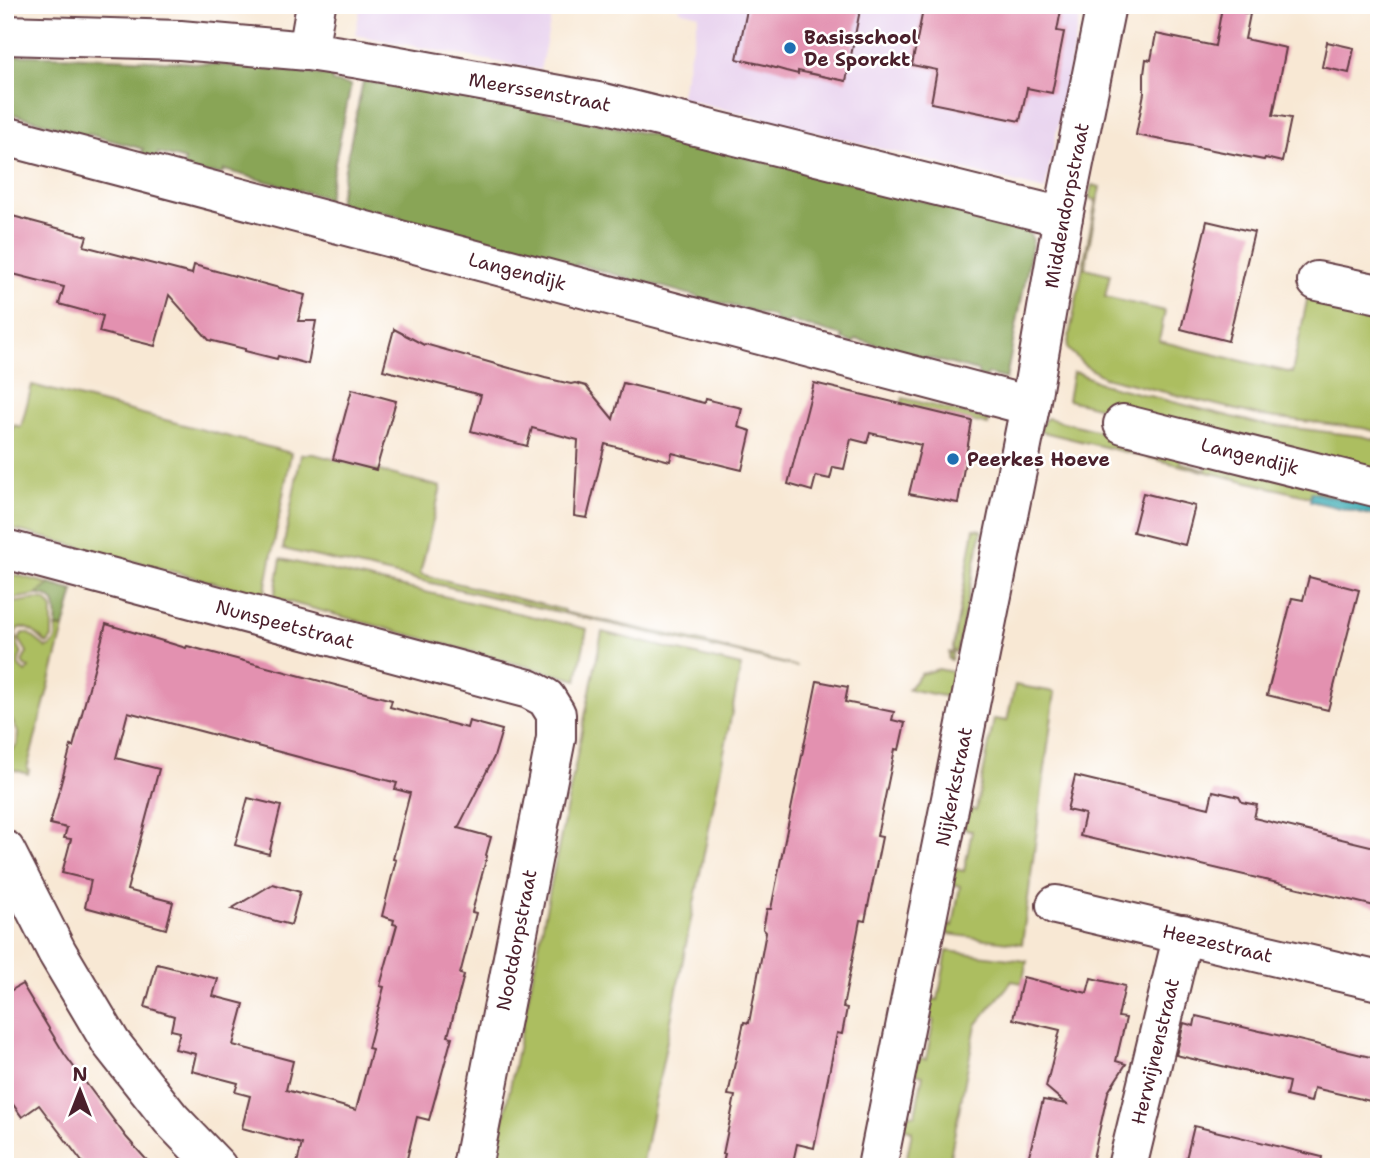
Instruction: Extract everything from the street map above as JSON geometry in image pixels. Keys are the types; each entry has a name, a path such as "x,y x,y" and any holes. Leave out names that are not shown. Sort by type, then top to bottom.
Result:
{"street":[{"path":"308,51 316,5"},
{"name":"Middendorpstraat","path":"1030,406 1063,216 1106,5"},
{"name":"Meerssenstraat","path":"5,35 180,40 308,51 603,103 1063,216"},
{"name":"Langendijk","path":"5,136 1030,406"},
{"path":"1317,281 1379,294"},
{"name":"Nijkerkstraat","path":"877,1167 1030,406"},
{"name":"Langendijk","path":"1123,424 1379,488"},
{"name":"Nunspeetstraat","path":"5,549 529,689 546,698 556,714"},
{"name":"Nootdorpstraat","path":"472,1167 556,738 556,714"},
{"path":"5,849 57,953 111,1043 171,1119 217,1167"},
{"name":"Heezestraat","path":"1056,905 1379,981"},
{"name":"Herwijnenstraat","path":"1127,1167 1183,934"}],"shaded area":[{"path":"361,5 554,5 540,70 355,35"},
{"path":"680,5 1082,5 1045,190 680,98 699,15 679,10"}],"green space":[{"path":"5,55 251,67 332,76 332,82 351,85 325,211 324,197 298,190 294,203 281,199 284,186 224,170 222,174 182,172 185,160 158,153 155,165 142,153 143,149 88,134 84,146 63,141 66,129 5,112"},
{"path":"363,81 500,103 583,120 773,163 1025,226 1033,240 1006,379 988,374 986,378 978,376 978,371 924,357 922,361 909,357 910,353 855,339 854,343 842,339 843,336 789,321 787,325 774,321 775,317 712,301 710,304 699,301 699,297 645,282 643,287 630,283 631,279 576,264 575,268 560,264 560,260 506,245 504,249 491,245 492,241 437,227 434,239 398,230 401,217 375,210 370,222 336,213"},
{"path":"1092,185 1100,187 1085,268 1110,274 1105,297 1165,311 1159,341 1292,373 1310,286 1379,300 1379,432 1261,416 1104,377 1084,365 1067,348 1096,200 1089,198"},
{"path":"1073,372 1102,384 1260,424 1379,440 1379,475 1068,400"},
{"path":"32,385 291,453 264,596 5,527 5,458 14,425 21,427"},
{"path":"903,398 989,420 988,425 901,404"},
{"path":"1047,418 1161,446 1159,455 1163,456 1165,447 1182,451 1180,462 1206,470 1209,458 1379,499 1379,507 1312,492 1310,497 1039,431"},
{"path":"301,454 314,454 441,487 420,574 564,612 697,641 798,667 283,549"},
{"path":"974,529 982,530 957,652 953,651 951,660 948,659 949,652 952,653"},
{"path":"281,559 587,629 577,680 274,598"},
{"path":"5,572 50,584 36,595 5,600"},
{"path":"50,584 74,591 64,628 56,627 56,609 52,600 36,595"},
{"path":"46,600 52,607 52,638 47,644 31,630 18,629 16,636 22,653 19,666 26,672 29,668 22,662 27,652 19,639 22,633 28,633 47,648 56,639 56,627 64,628 27,769 28,774 5,767 8,764 5,757 17,745 18,732 5,708 5,679 11,667 5,655 5,604"},
{"path":"602,632 741,666 642,1167 494,1167"},
{"path":"938,669 953,672 948,697 908,689 921,674"},
{"path":"1015,685 1055,692 1022,944 947,934 948,925 953,926 960,886 952,884 955,869 964,871 972,831 963,828 967,809 976,810 994,719 1007,721"},
{"path":"947,951 1027,961 1022,983 1012,981 976,1025 948,1167 905,1167 912,1131 904,1128 906,1114 915,1115 923,1075 915,1073 917,1058 926,1059 934,1020 926,1018 929,998 938,1000"}],"water":[{"path":"1311,492 1379,507 1379,517 1310,501"}],"building":[{"path":"748,5 861,5 846,81 798,71 798,74 737,59"},
{"path":"924,5 1062,5 1057,31 1064,32 1052,93 1027,88 1020,121 931,103 937,70 912,65"},
{"path":"1222,7 1250,14 1245,39 1286,48 1273,115 1291,118 1282,162 1136,135 1144,93 1146,59 1151,60 1156,34 1215,46"},
{"path":"1327,42 1354,48 1349,73 1322,67"},
{"path":"5,214 87,236 84,246 192,274 194,265 305,295 298,321 316,321 308,364 278,356 277,359 209,340 169,295 155,346 99,332 103,316 59,304 64,287 5,272"},
{"path":"1207,221 1254,232 1228,341 1181,329"},
{"path":"394,329 424,345 545,378 586,386 613,419 623,383 704,403 705,399 742,408 738,427 751,431 742,470 672,453 670,461 605,444 587,518 574,516 578,440 532,428 527,446 471,431 481,395 383,370"},
{"path":"814,383 972,421 958,503 909,494 921,445 870,433 867,443 851,439 844,469 833,467 830,479 816,476 812,491 788,484"},
{"path":"352,389 396,401 376,470 333,459"},
{"path":"1143,493 1195,506 1185,545 1133,532"},
{"path":"1309,577 1359,590 1328,710 1267,695 1292,598 1303,600"},
{"path":"106,624 186,648 187,646 392,700 390,707 467,728 469,721 502,730 494,757 458,828 491,837 472,912 476,913 460,974 464,975 448,1036 452,1037 429,1120 417,1117 405,1167 296,1167 302,1144 242,1128 250,1096 235,1092 238,1083 192,1071 196,1054 175,1049 180,1032 171,1030 174,1016 145,1007 157,964 218,979 213,996 244,1004 233,1045 293,1061 286,1090 356,1110 384,987 380,986 397,925 393,924 394,920 382,916 410,793 395,789 397,783 128,712 116,758 159,769 127,890 173,902 166,929 85,907 91,880 62,873 71,839 64,838 67,828 50,824"},
{"path":"817,681 848,687 845,702 894,712 892,720 905,723 899,750 895,749 877,836 882,837 865,921 860,920 843,1007 847,1008 842,1034 837,1033 814,1148 797,1144 792,1167 722,1167 735,1096 728,1095 744,1022 749,1023 766,932 763,929 767,909 771,909"},
{"path":"1075,776 1209,808 1213,791 1239,797 1242,802 1257,805 1254,818 1379,848 1379,907 1080,836 1085,814 1067,810"},
{"path":"248,798 281,806 269,854 235,845"},
{"path":"273,884 300,892 291,925 231,909"},
{"path":"1023,977 1087,993 1091,978 1125,986 1118,1017 1126,1018 1116,1061 1126,1064 1108,1092 1091,1167 1026,1167 1043,1100 1066,1104 1046,1087 1060,1030 1013,1019"},
{"path":"22,984 65,1055 127,1138 153,1167 86,1167 39,1105 22,1117 5,1093 5,994"},
{"path":"1196,1016 1379,1059 1379,1103 1314,1088 1311,1102 1286,1096 1289,1082 1176,1055 1184,1023 1194,1026"},
{"path":"1194,1126 1322,1157 1320,1167 1184,1167"}],"place":[{"name":"Basisschool De Sporckt","path":"790,48"},
{"name":"Peerkes Hoeve","path":"953,459"}]}
